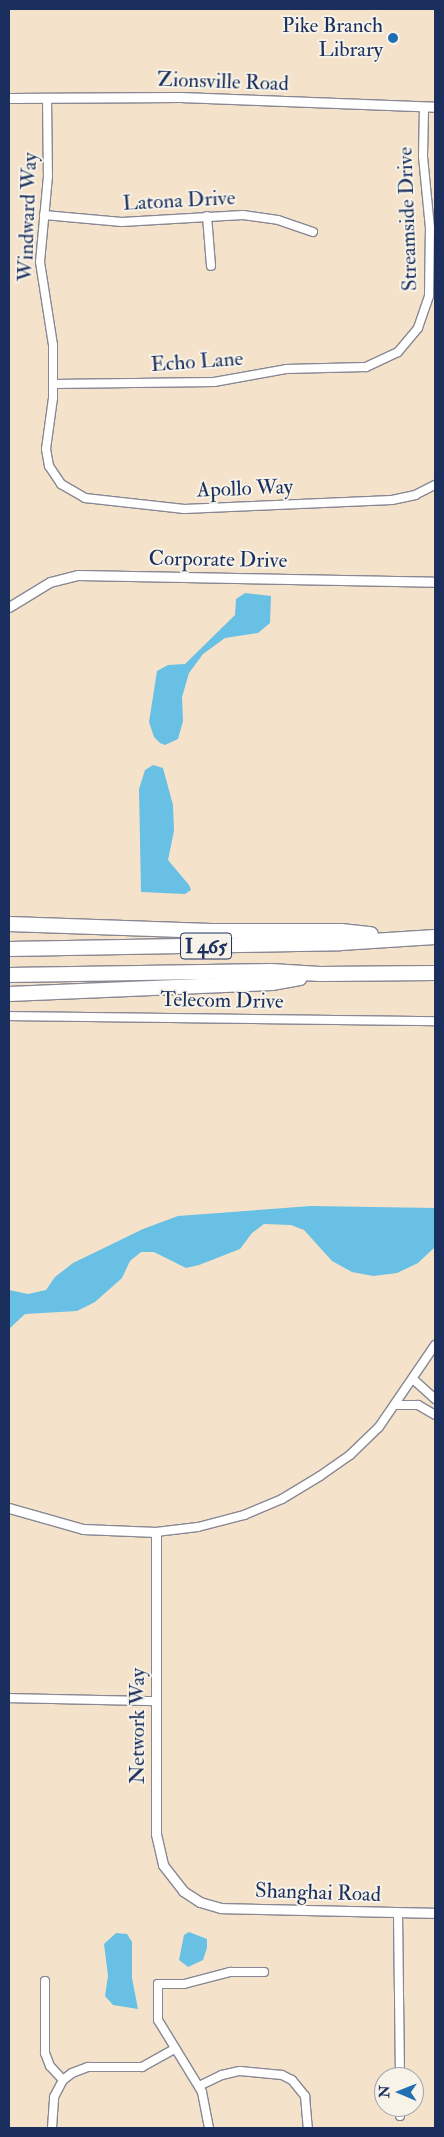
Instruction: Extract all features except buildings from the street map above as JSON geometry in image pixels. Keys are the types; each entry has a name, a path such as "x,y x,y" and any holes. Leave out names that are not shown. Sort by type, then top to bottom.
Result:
{"highway":[{"path":"9,924 211,931 341,931 404,938"},
{"name":"I 465","path":"9,949 341,943 435,937"},
{"name":"I 465","path":"9,975 271,971 320,974 435,973"},
{"path":"9,994 272,983 320,974"}],"street":[{"name":"Zionsville Road","path":"9,98 180,97 435,107"},
{"name":"Windward Way","path":"47,98 48,176 40,262 53,345 53,384 46,449 50,466 58,481"},
{"name":"Streamside Drive","path":"372,365 398,352 418,328 429,296 433,254 423,156 424,107"},
{"name":"Latona Drive","path":"44,215 122,222 208,216 260,216 313,232"},
{"path":"208,216 210,266"},
{"name":"Echo Lane","path":"53,384 204,383 286,369 354,369 372,365"},
{"name":"Apollo Way","path":"58,481 85,498 184,509 392,500 415,495 435,485"},
{"name":"Corporate Drive","path":"9,606 50,582 78,575 435,582"},
{"name":"Telecom Drive","path":"9,1016 435,1021"},
{"path":"9,1508 83,1529 156,1532 231,1519 288,1496 355,1451 396,1406 435,1346"},
{"path":"414,1380 435,1399"},
{"path":"396,1406 418,1405 435,1415"},
{"name":"Network Way","path":"156,1532 155,1701 157,1847 173,1881 200,1902"},
{"path":"9,1698 155,1701"},
{"name":"Shanghai Road","path":"200,1902 222,1908 435,1913"},
{"path":"398,1913 400,2067"},
{"path":"209,2128 205,2102 198,2086 158,2020 158,1984 184,1984 230,1972 264,1972"},
{"path":"45,1981 45,2053 50,2066 63,2080"},
{"path":"52,2128 54,2097 63,2080 88,2067 142,2067 175,2049"},
{"path":"198,2086 240,2071 282,2075 297,2084 305,2096 308,2128"}],"water":[{"path":"245,593 271,596 270,623 258,633 225,638 203,654 189,673 182,697 183,721 178,739 165,745 160,743 154,737 149,722 157,671 168,665 185,664 235,615 236,599"},
{"path":"153,765 163,768 173,805 174,831 168,860 189,885 191,890 185,894 141,892 139,789 145,770"},
{"path":"311,1206 435,1208 435,1247 418,1263 397,1273 373,1276 352,1272 332,1261 304,1230 291,1225 264,1224 252,1233 240,1249 186,1268 154,1252 141,1252 130,1261 122,1278 95,1302 77,1311 25,1314 9,1329 9,1290 28,1294 46,1290 55,1277 73,1263 143,1229 178,1216"},
{"path":"189,1932 207,1939 207,1948 203,1960 188,1967 179,1960 184,1935"},
{"path":"116,1933 127,1934 132,1942 132,1978 138,2009 113,2005 105,1996 108,1976 104,1944"}],"place":[{"name":"Pike Branch Library","path":"393,38"}]}
